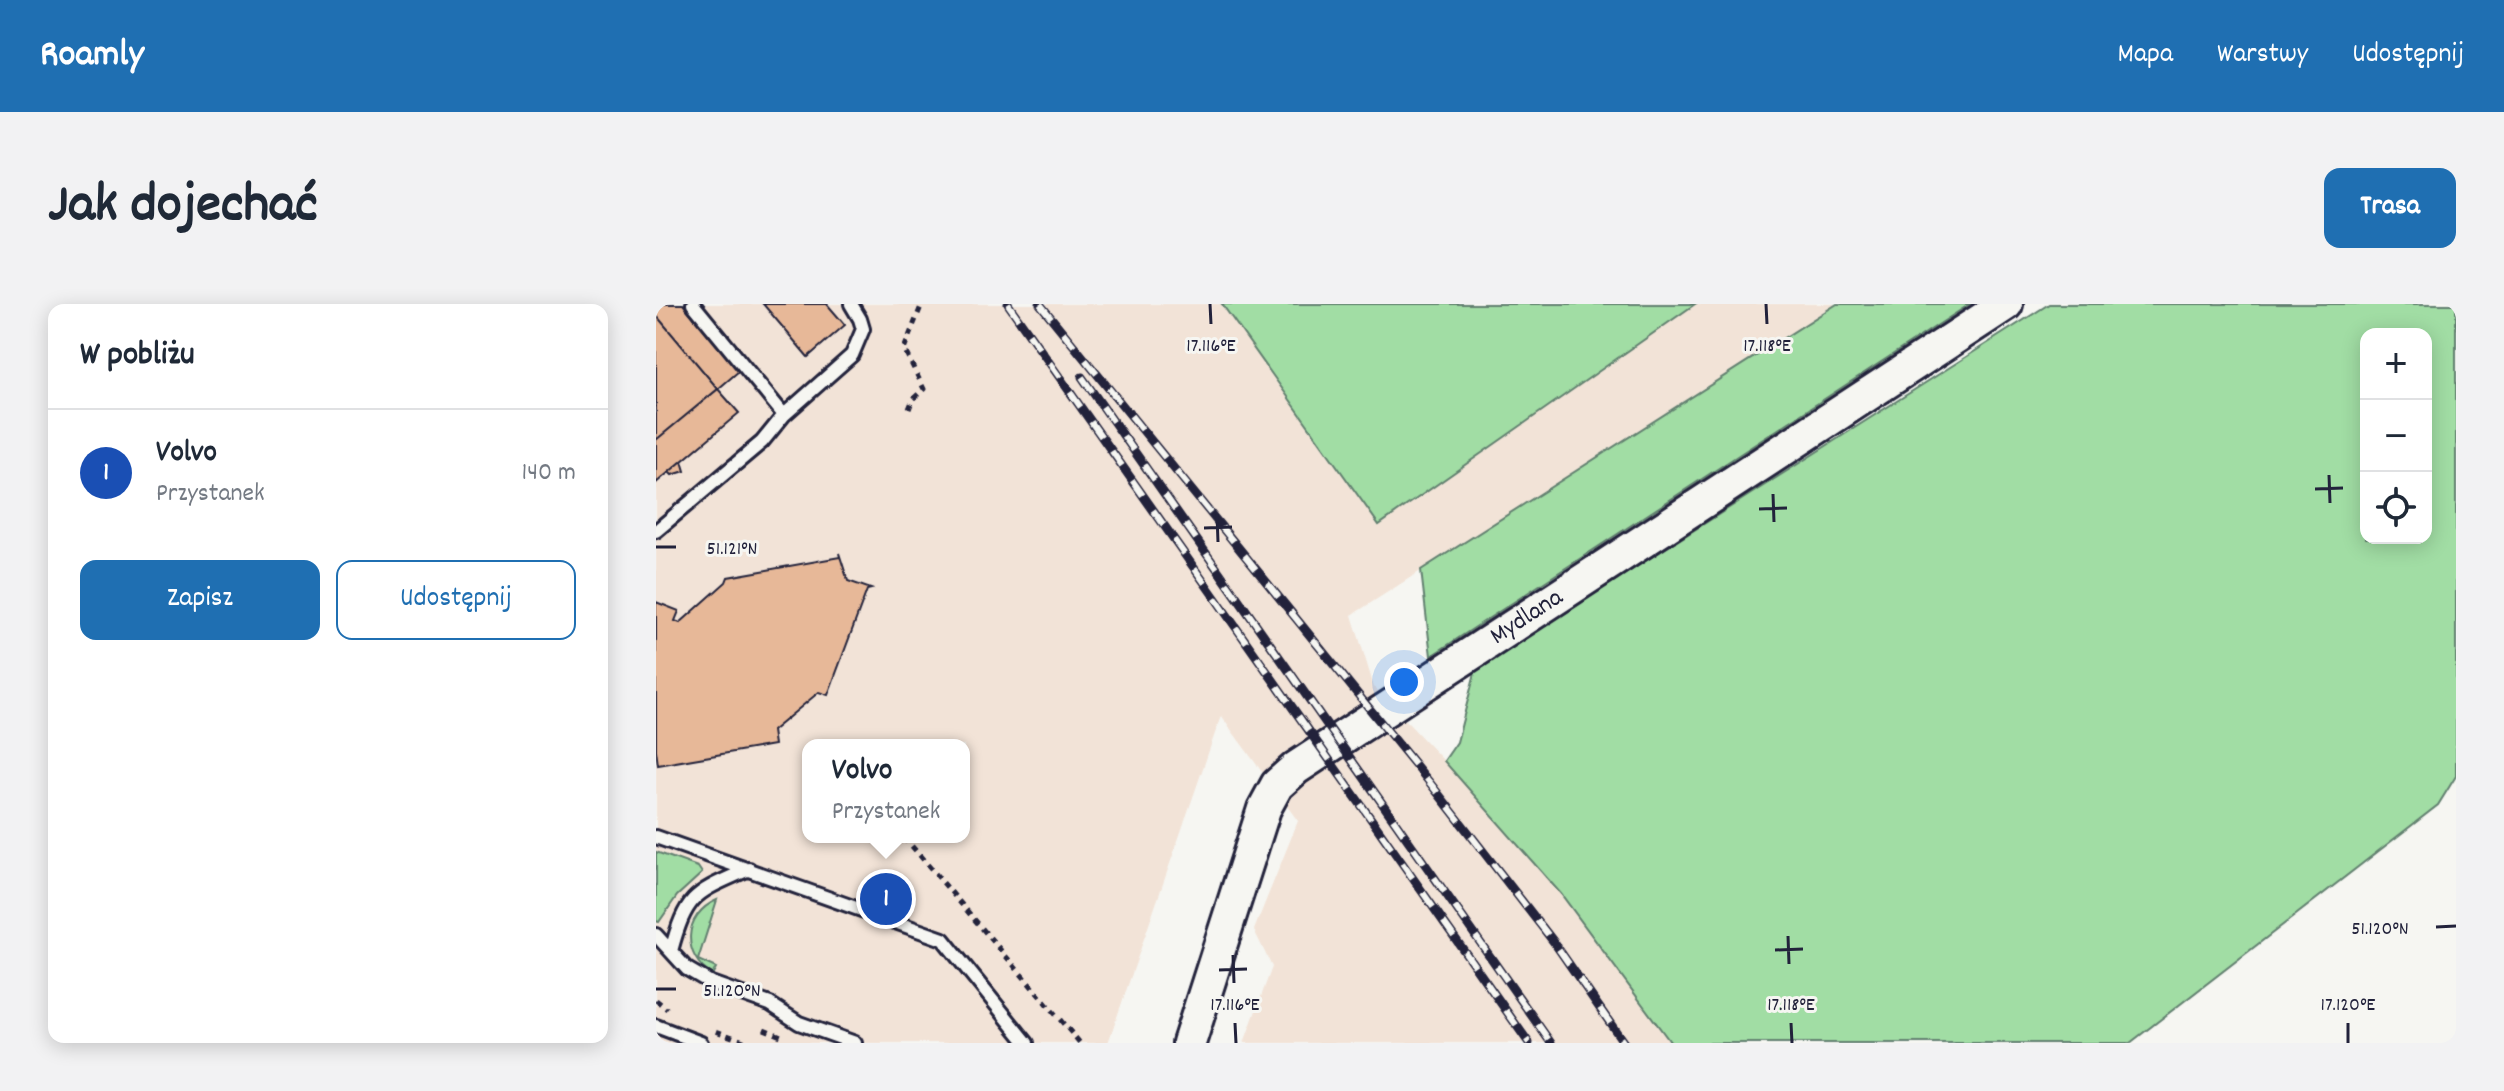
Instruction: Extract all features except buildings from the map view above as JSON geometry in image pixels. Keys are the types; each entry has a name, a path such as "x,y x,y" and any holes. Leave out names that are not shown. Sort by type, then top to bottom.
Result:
{"street":[{"name":"Mydlana","path":"1189,1043 1264,809 1277,785 1296,768 2006,304"}],"lane":[{"path":"693,304 784,415"},
{"path":"656,531 762,442 784,415 836,371 859,343 863,329 851,304"},
{"path":"656,837 943,939 1027,1043"},
{"path":"671,951 682,911 696,895 749,869"},
{"path":"656,935 687,969 711,983 770,1004 799,1023 855,1043"},
{"path":"656,1026 701,1043"}],"path":[{"path":"909,409 913,399 924,389 904,349 922,304"},
{"path":"909,843 1080,1043"}],"shaded area":[{"path":"656,304 1837,304 1352,615 1374,687 1561,894 1671,1043 1244,1043 1272,967 1254,930 1298,821 1221,716 1108,1043 656,1043"}],"green space":[{"path":"1222,304 1695,304 1379,525"},
{"path":"1837,304 1970,304 1431,656 1421,570"},
{"path":"2049,304 2456,304 2456,776 2438,805 2130,1043 1671,1043 1561,894 1444,761 1457,742 1476,669"},
{"path":"656,852 698,867 702,873 677,896 659,922 656,921"},
{"path":"717,900 698,960 716,968 712,975 695,957 690,936 697,915"}],"railway":[{"path":"1008,304 1529,1043"},
{"path":"1040,304 1430,783 1553,941 1624,1043"},
{"path":"1082,377 1551,1043"}],"place":[{"name":"Volvo","path":"886,899"}]}
